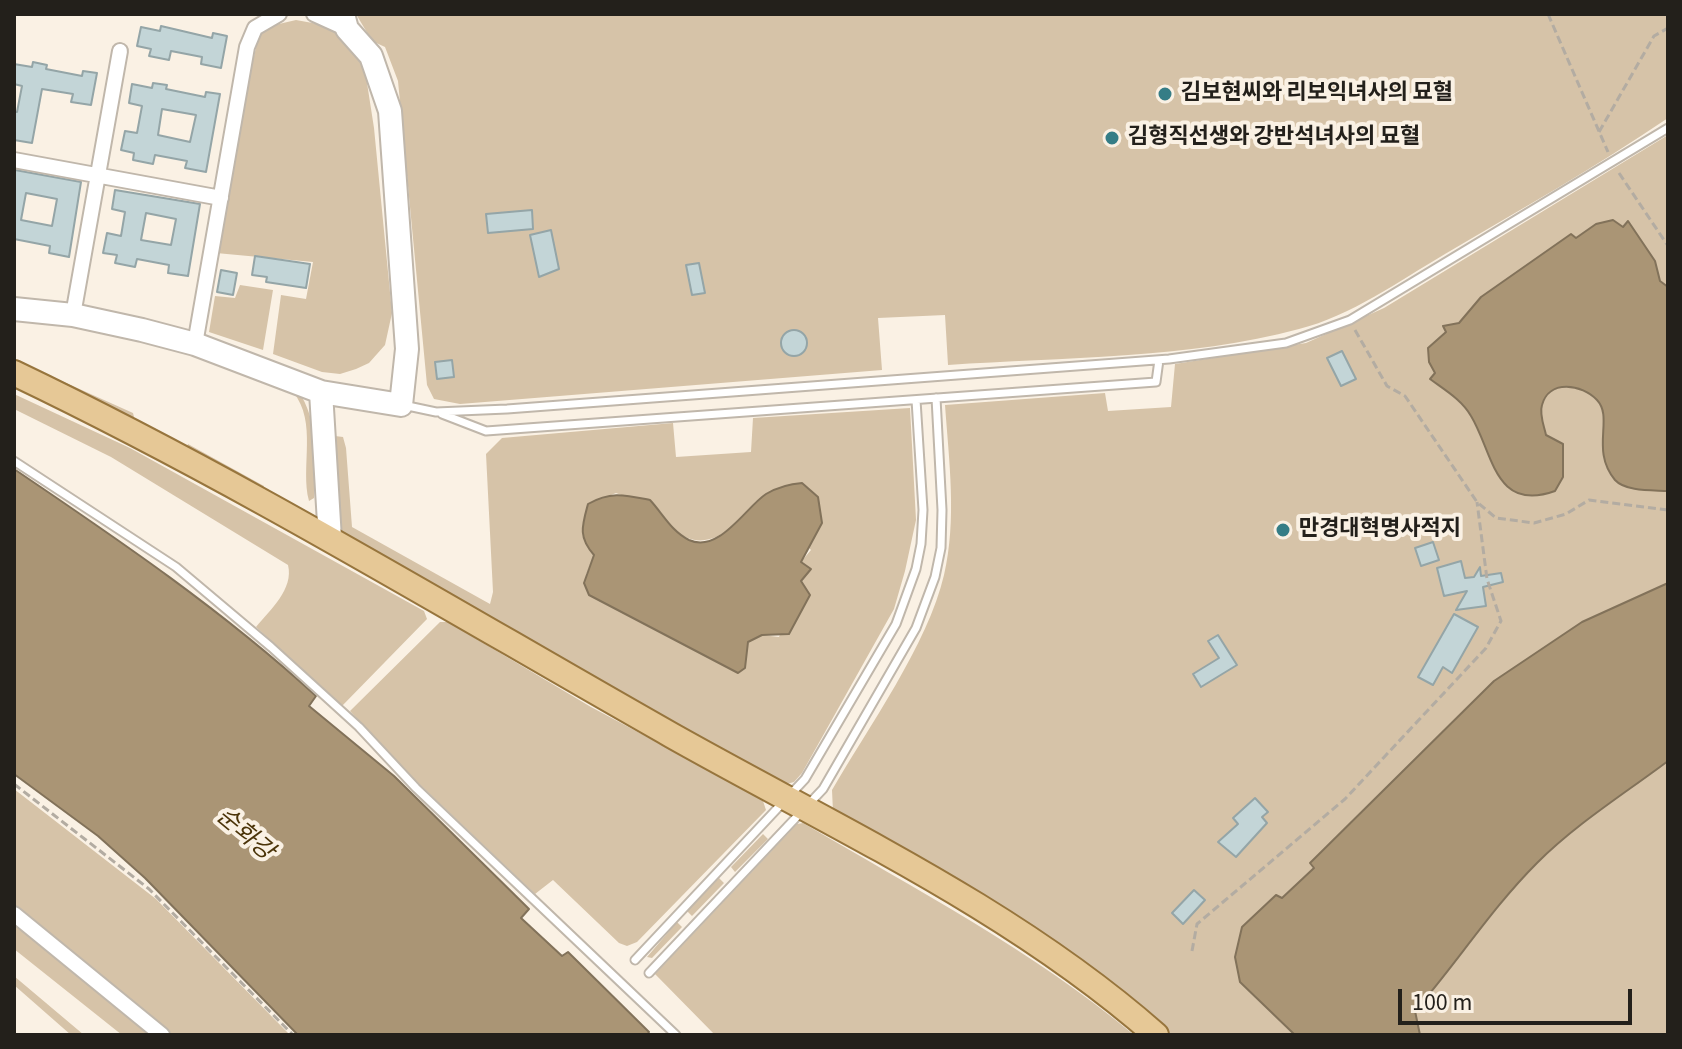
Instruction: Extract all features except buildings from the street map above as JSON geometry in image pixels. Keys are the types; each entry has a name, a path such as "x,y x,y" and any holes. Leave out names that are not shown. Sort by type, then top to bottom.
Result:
{"main road":[{"path":"14,309 73,315 195,344 321,392 401,405 407,349 390,111 371,56 345,21"},
{"path":"14,373 171,451 795,805 959,893 1060,960 1156,1035"},
{"path":"321,392 330,539"}],"street":[{"path":"195,344 247,47 255,28 279,14"},
{"path":"314,14 345,21"},
{"path":"73,315 120,51"},
{"path":"14,160 221,198"},
{"path":"14,914 162,1035"}],"lane":[{"path":"436,412 1159,360 1286,343 1350,320 1668,128"},
{"path":"401,405 436,412 486,431 1156,382 1159,360"},
{"path":"635,960 722,869 795,805 823,789 916,628 935,577 942,510 936,398"},
{"path":"649,973 736,881 795,805 805,779 896,624 916,569 923,510 916,400"},
{"path":"14,461 176,567 271,647 359,727 416,788 676,1035"},
{"path":"923,510 942,510"},
{"path":"864,679 880,689"},
{"path":"722,869 736,881"},
{"path":"679,914 692,928"}],"path":[{"path":"1548,14 1613,164 1668,246"},
{"path":"1599,132 1654,36 1668,28"},
{"path":"1350,320 1387,386 1405,396 1477,502 1496,518 1534,523 1566,514 1589,500 1668,510"},
{"path":"1192,951 1197,924 1276,853 1345,799 1486,648 1501,621 1487,579 1477,502"},
{"path":"14,784 104,851 171,909 293,1035"}],"shaded area":[{"path":"356,14 1668,14 1668,118 1586,171 1374,297 1318,323 1257,339 1170,351 948,365 945,315 878,318 882,370 460,404 434,399 427,385 398,81 385,47 372,41"},
{"path":"296,20 318,24 336,33 352,47 365,70 374,128 392,313 385,345 369,363 340,374 322,372 273,354 281,295 306,299 313,262 216,253 244,98 259,35 266,27"},
{"path":"1668,135 1668,1035 1169,1035 1092,970 1008,913 833,812 832,790 911,657 936,602 944,575 951,512 945,405 1105,393 1108,411 1171,407 1175,364 1306,343 1384,308"},
{"path":"240,285 273,290 263,350 209,332 215,296 235,298"},
{"path":"26,365 133,413 134,417 132,419"},
{"path":"298,391 310,415 315,443 314,498 309,501 305,417 293,392"},
{"path":"14,394 130,448 424,611 427,619 342,706 256,627 284,591 288,582 288,565 111,457 14,409"},
{"path":"910,408 916,520 894,609 802,773 794,782 783,785 346,539 340,531 332,444 335,436 343,437 346,448 352,527 490,604 493,592 486,454 502,438 673,423 676,457 751,452 753,418","holes":["616,493 657,508 672,528 685,537 698,540 722,534 763,496 811,550 800,563 801,581 779,637 762,635 748,642 745,667 586,575 594,555 589,504"]},
{"path":"188,444 264,486 263,489 186,449"},
{"path":"440,622 448,622 591,707 750,792 763,801 766,810 637,942 627,946 619,943 553,880 535,894 395,761 350,711"},
{"path":"14,789 156,899 290,1035 171,1035 14,907"},
{"path":"803,823 1015,948 1096,1004 1134,1035 715,1035 655,974 797,824"},
{"path":"763,834 768,839 735,872 731,867"},
{"path":"719,878 724,883 692,916 687,911"},
{"path":"14,921 156,1035 122,1035 14,949"},
{"path":"677,922 682,927 652,958 647,957"},
{"path":"14,976 84,1035 71,1035 14,985"}],"water":[{"path":"1613,220 1623,227 1628,221 1655,261 1660,281 1668,287 1668,491 1633,488 1615,480 1604,457 1602,407 1583,390 1566,387 1551,391 1541,412 1546,435 1563,444 1563,477 1555,491 1535,496 1519,494 1498,475 1467,410 1430,379 1435,373 1429,362 1428,348 1446,332 1443,326 1459,323 1481,297 1571,234 1576,238 1596,224"},
{"name":"순화강","path":"14,469 207,605 316,696 309,706 394,776 529,909 521,918 562,956 568,952 649,1032 647,1035 298,1035 145,878 98,836 14,774"},
{"path":"802,483 818,497 822,523 801,562 811,569 801,581 810,595 789,634 762,635 748,642 745,668 738,673 589,595 584,583 594,555 583,537 588,504 611,496 650,500 677,532 700,543 721,535 766,494 783,486"},
{"path":"1668,583 1668,761 1568,835 1520,881 1415,1011 1420,1035 1295,1035 1240,982 1235,957 1242,927 1276,895 1282,898 1314,868 1310,863 1494,681 1582,622"}],"place":[{"name":"김보현씨와 리보익녀사의 묘혈","path":"1165,94"},
{"name":"김형직선생와 강반석녀사의 묘혈","path":"1112,138"},
{"name":"만경대혁명사적지","path":"1283,530"}]}
